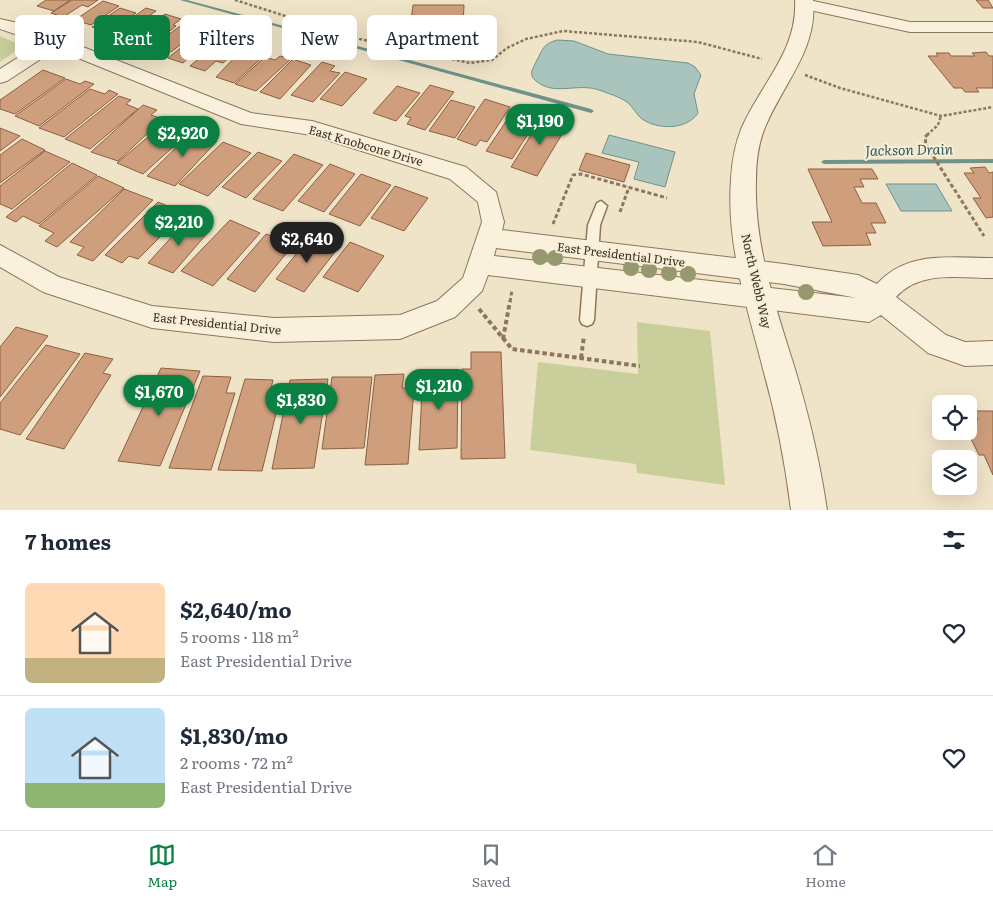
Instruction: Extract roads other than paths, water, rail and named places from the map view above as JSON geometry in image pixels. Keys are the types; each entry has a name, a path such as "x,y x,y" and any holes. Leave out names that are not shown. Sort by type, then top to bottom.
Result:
{"street":[{"path":"802,2 910,27 993,27"},
{"name":"North Webb Way","path":"802,2 804,21 793,59 767,100 748,142 743,192 745,235 752,270 803,467 809,510"},
{"name":"East Knobcone Drive","path":"0,24 15,29"},
{"name":"East Knobcone Drive","path":"84,55 248,119 312,128 458,173 488,198 493,222 488,238"},
{"path":"0,77 26,60"},
{"name":"East Presidential Drive","path":"0,255 52,285 152,318 274,330 400,327 446,309 473,284 488,238 752,270 858,286 879,299 937,344 965,354 993,353"},
{"path":"480,264 870,312 897,279 922,268 993,268"}],"lane":[{"path":"587,320 594,225 601,206"}],"water":[{"path":"557,40 574,41 608,54 688,63 695,67 701,75 694,94 698,113 687,123 680,125 656,125 642,119 624,100 599,90 592,88 555,89 542,85 532,76 532,70 544,47"},
{"path":"609,135 675,152 665,187 634,179 639,162 602,153"},
{"path":"886,184 936,184 952,211 901,211"}],"waterway":[{"name":"Jackson Drain","path":"182,0 591,111"},
{"name":"Jackson Drain","path":"824,162 993,161"}]}
